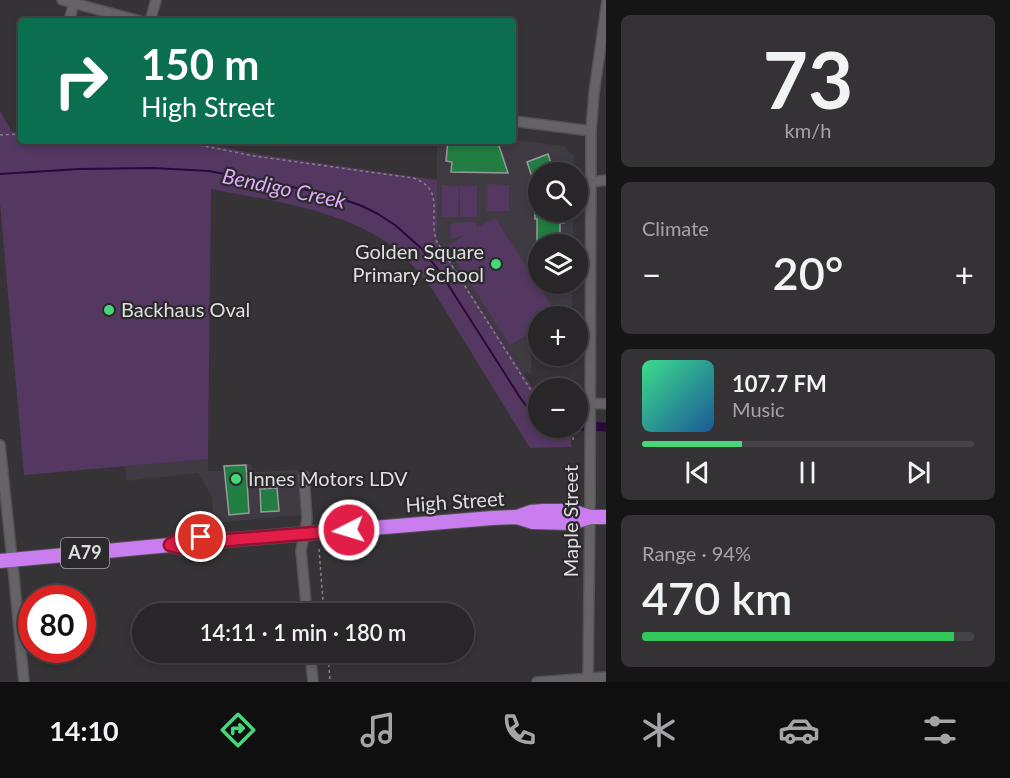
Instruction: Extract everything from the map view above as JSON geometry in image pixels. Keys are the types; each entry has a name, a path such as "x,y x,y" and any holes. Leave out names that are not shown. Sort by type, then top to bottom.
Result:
{"highway":[{"name":"High Street","path":"6,560 170,545 180,539 201,537 217,541 459,520 517,517 533,522 571,523 590,517 606,517"}],"street":[{"path":"62,0 129,18"},
{"path":"151,18 156,0"},
{"name":"Maple Street","path":"588,680 591,131 606,1"},
{"path":"70,18 74,3"},
{"path":"516,121 591,131"},
{"path":"591,182 606,180"},
{"path":"590,403 606,404"},
{"path":"0,445 6,560 24,682"},
{"path":"304,476 307,519 301,551 306,603"},
{"path":"311,663 313,682"},
{"path":"537,682 606,677"}],"path":[{"path":"0,135 18,134"},
{"path":"188,144 254,156 412,178 425,183 433,197 434,232 437,242 528,386"},
{"path":"319,549 323,603"},
{"path":"329,663 330,682"}],"shaded area":[{"path":"0,111 12,132 18,132 18,144 211,144 257,154 437,180 437,239 528,381 528,438 571,438 571,447 530,448 434,292 407,260 384,240 356,225 316,211 211,189 208,459 24,475 0,203"},
{"name":"Golden Square Primary School","path":"516,140 563,146 574,156 574,162 528,162 528,222 573,222 573,234 528,234 528,294 572,294 572,306 528,306 528,366 531,366 531,373 523,373 437,239 437,144 516,144"},
{"path":"487,184 509,185 509,211 487,211"},
{"path":"442,185 459,186 458,217 442,217"},
{"path":"460,186 477,186 477,217 460,217"},
{"path":"495,218 528,270 528,294 544,294 551,306 528,306 528,333 510,345 447,247 465,235 451,239 451,223 476,222 477,228"},
{"path":"208,459 208,471 223,471 223,466 251,464 253,472 298,470 301,515 214,523 212,497 198,473 126,481 125,466"}],"building":[{"path":"448,144 498,144 508,173 451,172 452,162 446,161"},
{"path":"548,154 551,162 528,162 528,165 527,162"},
{"path":"537,222 564,222 560,223 560,234 537,234"},
{"path":"246,465 249,513 229,515 224,466"},
{"path":"277,488 279,511 261,512 260,489"}],"waterway":[{"name":"Bendigo Creek","path":"0,174 79,169 153,168 209,171 328,194 362,206 395,225 421,248 440,272 528,408"},
{"name":"Bendigo Creek","path":"588,426 606,427"}],"place":[{"name":"Golden Square Primary School","path":"496,264"},
{"name":"Backhaus Oval","path":"109,310"},
{"name":"Innes Motors LDV","path":"236,479"}],"route":[{"path":"201,537 180,539 170,545 183,549 202,548 217,541 349,530"}]}
